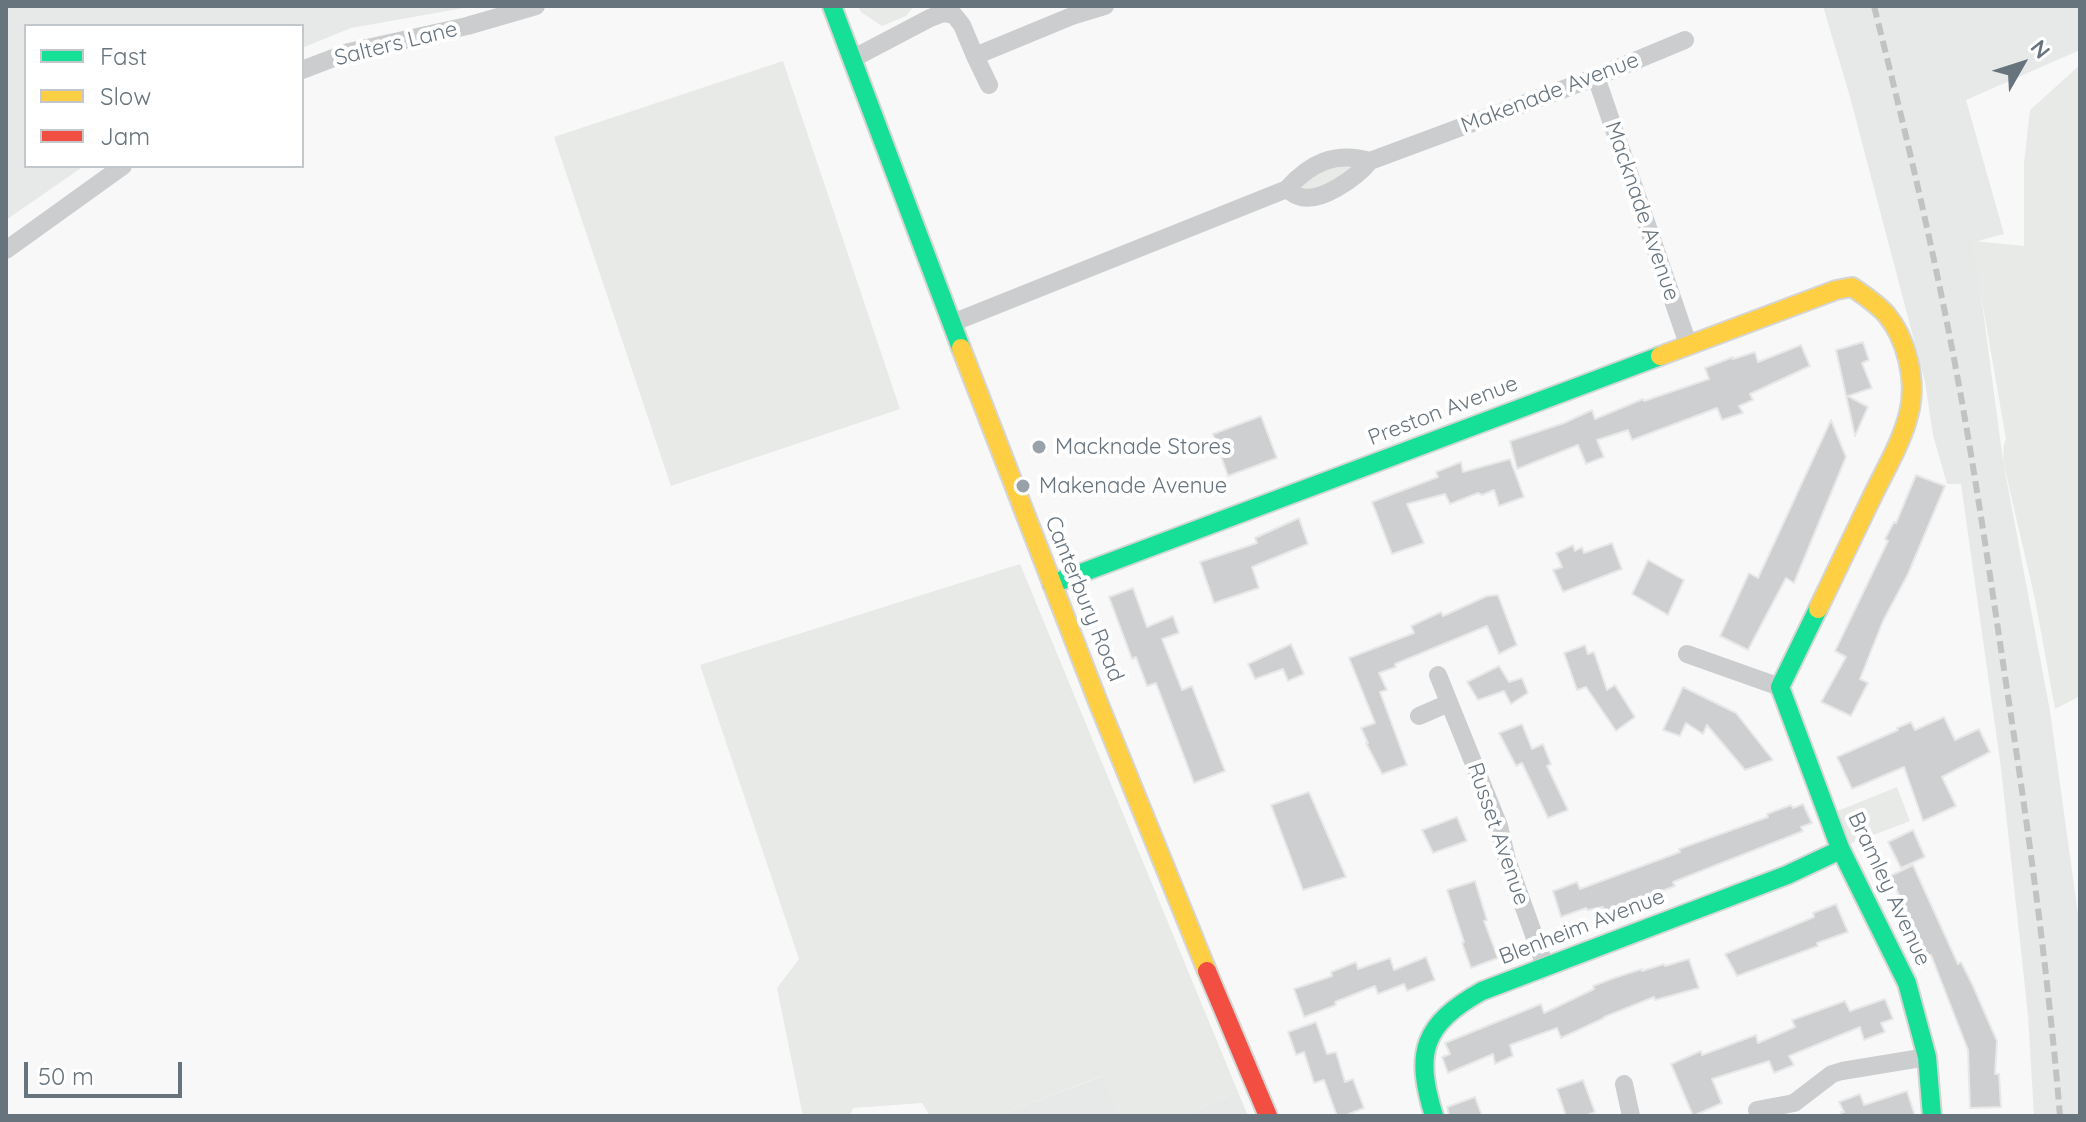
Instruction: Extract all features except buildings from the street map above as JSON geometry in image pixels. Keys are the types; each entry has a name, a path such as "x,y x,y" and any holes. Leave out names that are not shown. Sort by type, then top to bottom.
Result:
{"street":[{"name":"Salters Lane","path":"304,69 349,52 467,26 536,6"},
{"name":"Canterbury Road","path":"832,6 1052,584 1268,1116"},
{"path":"975,56 1072,16 1105,6"},
{"path":"852,59 941,9 954,15 962,25 989,85"},
{"name":"Makenade Avenue","path":"952,323 1287,189 1314,165 1348,157 1370,161 1596,77 1685,40"},
{"name":"Macknade Avenue","path":"1596,77 1688,344"},
{"name":"Makenade Avenue","path":"1287,189 1299,198 1330,191 1360,174 1370,161"},
{"path":"6,250 120,168"},
{"name":"Preston Avenue","path":"1052,584 1688,344 1836,290 1852,287 1880,306 1897,332 1908,360 1912,387 1910,410 1898,443 1780,687"},
{"path":"1687,654 1780,687"},
{"name":"Russet Avenue","path":"1438,675 1499,826 1507,860 1545,966"},
{"name":"Bramley Avenue","path":"1780,687 1840,850 1907,983 1927,1057 1932,1116"},
{"path":"1419,716 1449,703"},
{"name":"Blenheim Avenue","path":"1434,1116 1423,1067 1426,1046 1440,1021 1457,1006 1482,991 1787,875 1840,850"},
{"path":"1757,1110 1797,1109 1832,1074 1927,1057"},
{"path":"1624,1084 1631,1116"}],"shaded area":[{"path":"6,6 475,6 351,28 304,47 304,24 24,24 24,168 81,168 6,220"},
{"path":"858,6 914,6 906,16 882,26 861,12"},
{"path":"1823,6 2080,6 2080,50 1966,100 2004,234 1974,242 2003,461 2050,711 2080,929 2080,1116 2034,1116 2028,1015 2001,768 1961,484 1947,484 1933,435 1925,382"},
{"path":"783,61 900,409 671,486 554,137"},
{"path":"2080,65 2080,696 2055,709 2035,599 2003,461 2006,439 1973,249 1974,241 2024,246 2024,163 2030,110"},
{"path":"1370,161 1299,198 1299,176 1314,165"},
{"path":"1020,564 1238,1092 1180,1116 1120,1116 1102,1076 997,1116 930,1116 922,1103 853,1108 850,1116 803,1116 777,988 799,959 700,665"},
{"path":"1897,787 1910,821 1847,845 1835,812"},
{"path":"1103,1076 1120,1116 997,1116"},
{"path":"1238,1092 1248,1116 1180,1116"}],"railway":[{"path":"1874,6 1924,216 1966,428 2030,845 2060,1116"}],"traffic: fast":[{"path":"832,6 961,348"},
{"path":"1052,584 1660,356"},
{"path":"1818,609 1780,687 1840,848 1907,983 1927,1057 1932,1116"},
{"path":"1434,1116 1425,1074 1428,1042 1447,1015 1462,1003 1482,991 1787,875 1840,850"}],"traffic: slow":[{"path":"1660,356 1836,290 1852,287 1878,306 1893,324 1905,348 1911,374 1909,413 1893,456 1818,609"},
{"path":"961,348 1098,702 1207,971"}],"traffic: jam":[{"path":"1207,971 1268,1116"}],"place":[{"name":"Macknade Stores","path":"1039,447"},
{"name":"Makenade Avenue","path":"1023,486"}]}
